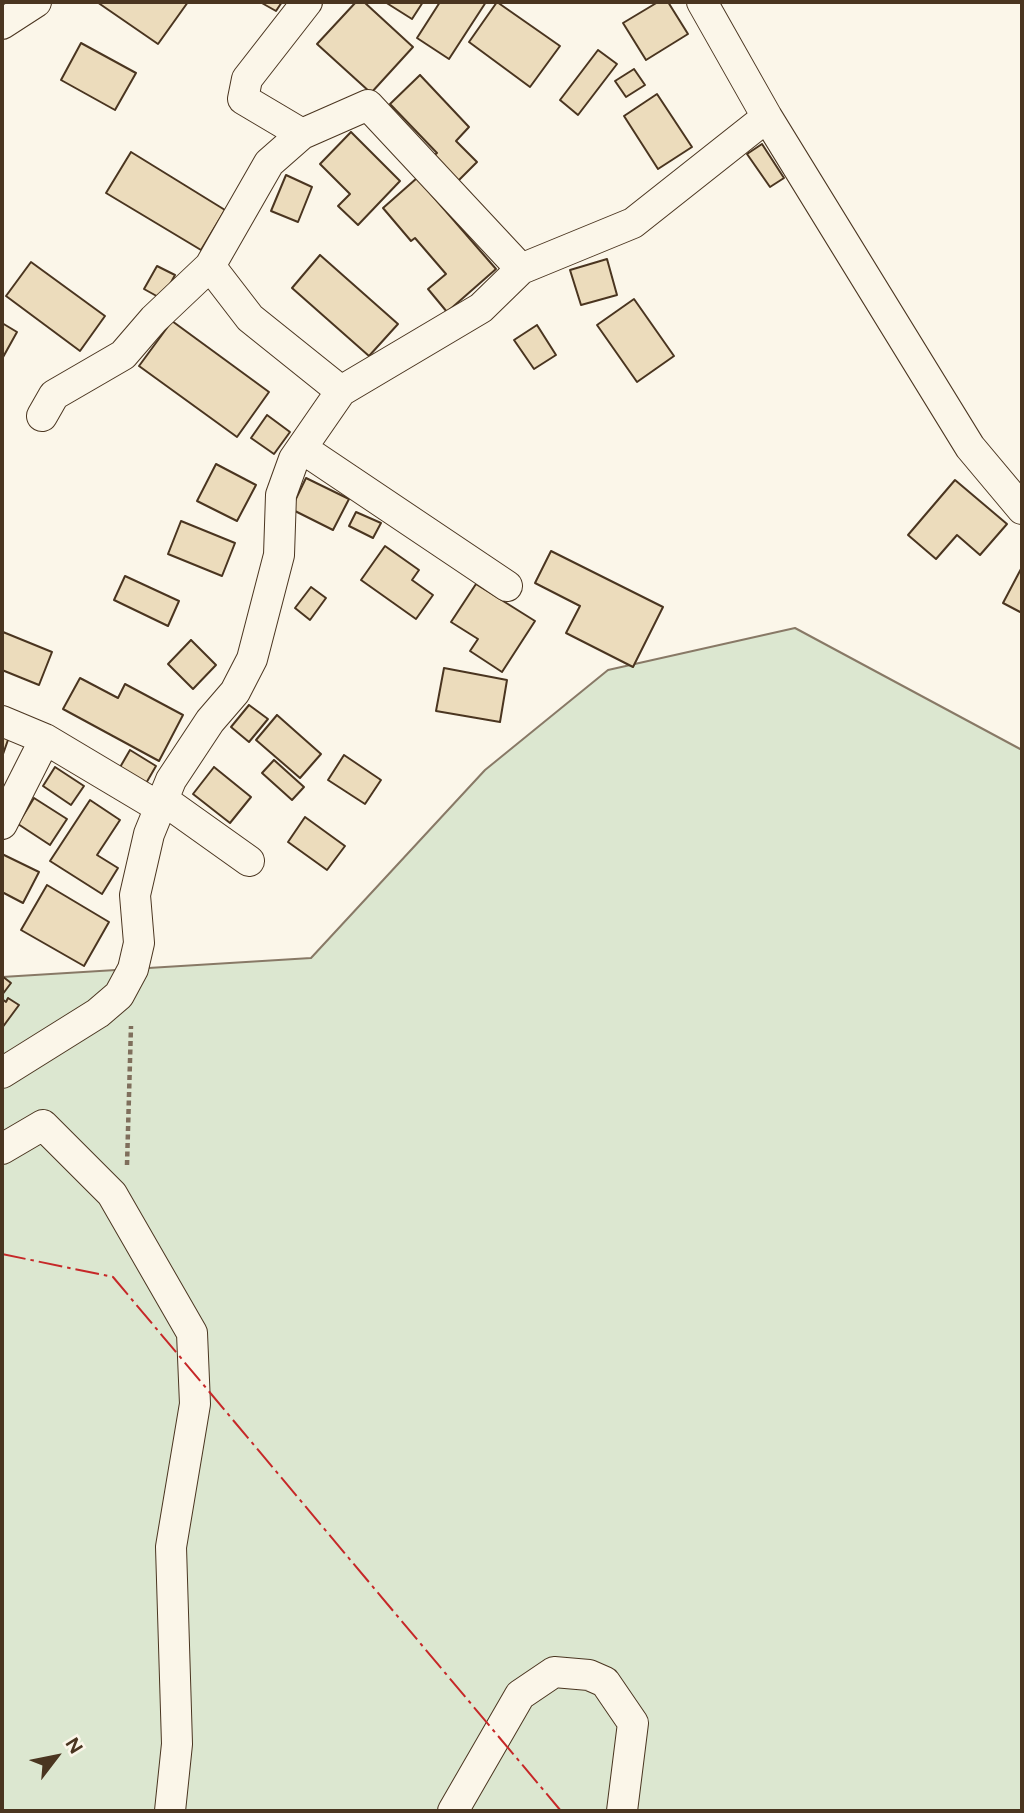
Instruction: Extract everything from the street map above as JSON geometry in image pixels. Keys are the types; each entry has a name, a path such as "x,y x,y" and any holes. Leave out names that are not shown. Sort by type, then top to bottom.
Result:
{"street":[{"path":"2,24 36,2"},
{"path":"302,134 243,99 247,79 307,2"},
{"path":"702,2 767,117 970,447 1022,509"},
{"path":"42,416 54,395 123,355 154,319 210,266 269,163 302,134 368,105 521,269"},
{"path":"2,1073 98,1013 119,995 133,969 139,943 135,895 149,834 160,803 210,721 235,692 252,659 279,555 281,495 293,459 303,449 341,391 481,308 521,269 633,223 767,117"},
{"path":"210,266 250,318 341,391"},
{"path":"303,449 507,586"},
{"path":"2,721 45,739 160,803 248,861"},
{"path":"2,824 45,739"},
{"path":"2,1149 43,1125 112,1194 192,1333 195,1404 171,1547 177,1744 170,1811"},
{"path":"453,1811 520,1695 554,1672 589,1675 605,1682 633,1723 622,1811"}],"path":[{"path":"127,1168 131,1022"}],"green space":[{"path":"795,628 1022,750 1022,1811 2,1811 2,977 311,958 485,770 608,670"}],"building":[{"path":"97,2 188,2 158,44"},
{"path":"260,2 282,2 276,11"},
{"path":"356,2 364,2 413,47 371,93 317,44"},
{"path":"385,2 423,2 412,19"},
{"path":"440,2 486,2 449,59 417,38"},
{"path":"497,2 560,46 530,87 469,42"},
{"path":"658,2 668,2 688,34 646,60 623,23"},
{"path":"81,43 136,73 115,110 61,80"},
{"path":"598,50 617,64 578,115 560,100"},
{"path":"634,69 645,85 626,97 615,81"},
{"path":"420,75 469,127 456,141 477,162 454,185 430,159 437,153 390,104"},
{"path":"657,94 692,147 658,169 624,116"},
{"path":"351,132 400,181 358,225 338,206 350,194 320,164"},
{"path":"762,144 784,178 770,187 747,154"},
{"path":"131,152 225,210 201,250 106,193"},
{"path":"286,175 312,187 298,222 271,211"},
{"path":"417,178 496,269 447,312 428,289 446,274 415,238 411,241 383,208"},
{"path":"320,255 398,324 369,356 292,288"},
{"path":"607,259 617,295 581,305 570,270"},
{"path":"31,262 105,316 80,351 6,296"},
{"path":"157,266 175,275 162,299 144,289"},
{"path":"634,299 674,356 637,382 597,325"},
{"path":"172,321 269,392 237,437 139,366"},
{"path":"2,323 17,332 2,359"},
{"path":"537,325 556,355 534,369 514,340"},
{"path":"267,415 290,432 274,454 251,438"},
{"path":"216,464 256,485 237,521 197,501"},
{"path":"306,478 349,499 333,530 291,509"},
{"path":"955,480 1007,524 980,555 957,535 936,559 908,535"},
{"path":"356,512 381,523 373,538 349,526"},
{"path":"181,521 235,543 222,576 168,554"},
{"path":"385,546 419,570 412,580 433,595 416,619 361,580"},
{"path":"551,551 663,607 633,667 566,633 580,606 535,583"},
{"path":"1022,567 1022,613 1003,603"},
{"path":"125,576 179,601 168,626 114,600"},
{"path":"476,584 535,621 502,672 470,651 478,639 451,622"},
{"path":"311,587 326,598 310,620 295,608"},
{"path":"3,632 52,652 39,685 2,670"},
{"path":"191,640 216,665 193,689 168,664"},
{"path":"444,668 507,680 500,722 436,711"},
{"path":"80,678 118,698 125,684 183,715 159,761 63,709"},
{"path":"249,705 268,719 249,742 231,727"},
{"path":"277,715 321,754 300,778 256,740"},
{"path":"2,734 9,737 2,757"},
{"path":"130,750 156,766 141,792 119,769"},
{"path":"344,755 381,780 365,804 328,780"},
{"path":"274,760 304,787 292,800 262,773"},
{"path":"55,767 84,786 71,805 43,786"},
{"path":"214,767 251,797 230,823 193,794"},
{"path":"34,798 67,819 50,845 18,824"},
{"path":"90,800 120,820 97,855 118,868 102,894 50,861"},
{"path":"305,817 345,846 327,870 288,842"},
{"path":"2,854 39,872 23,903 2,892"},
{"path":"47,885 109,922 84,966 21,930"},
{"path":"2,976 11,983 2,995"},
{"path":"8,998 19,1005 2,1028 2,999 6,1002"}],"power":[{"path":"2,1254 113,1277 561,1811"}]}
